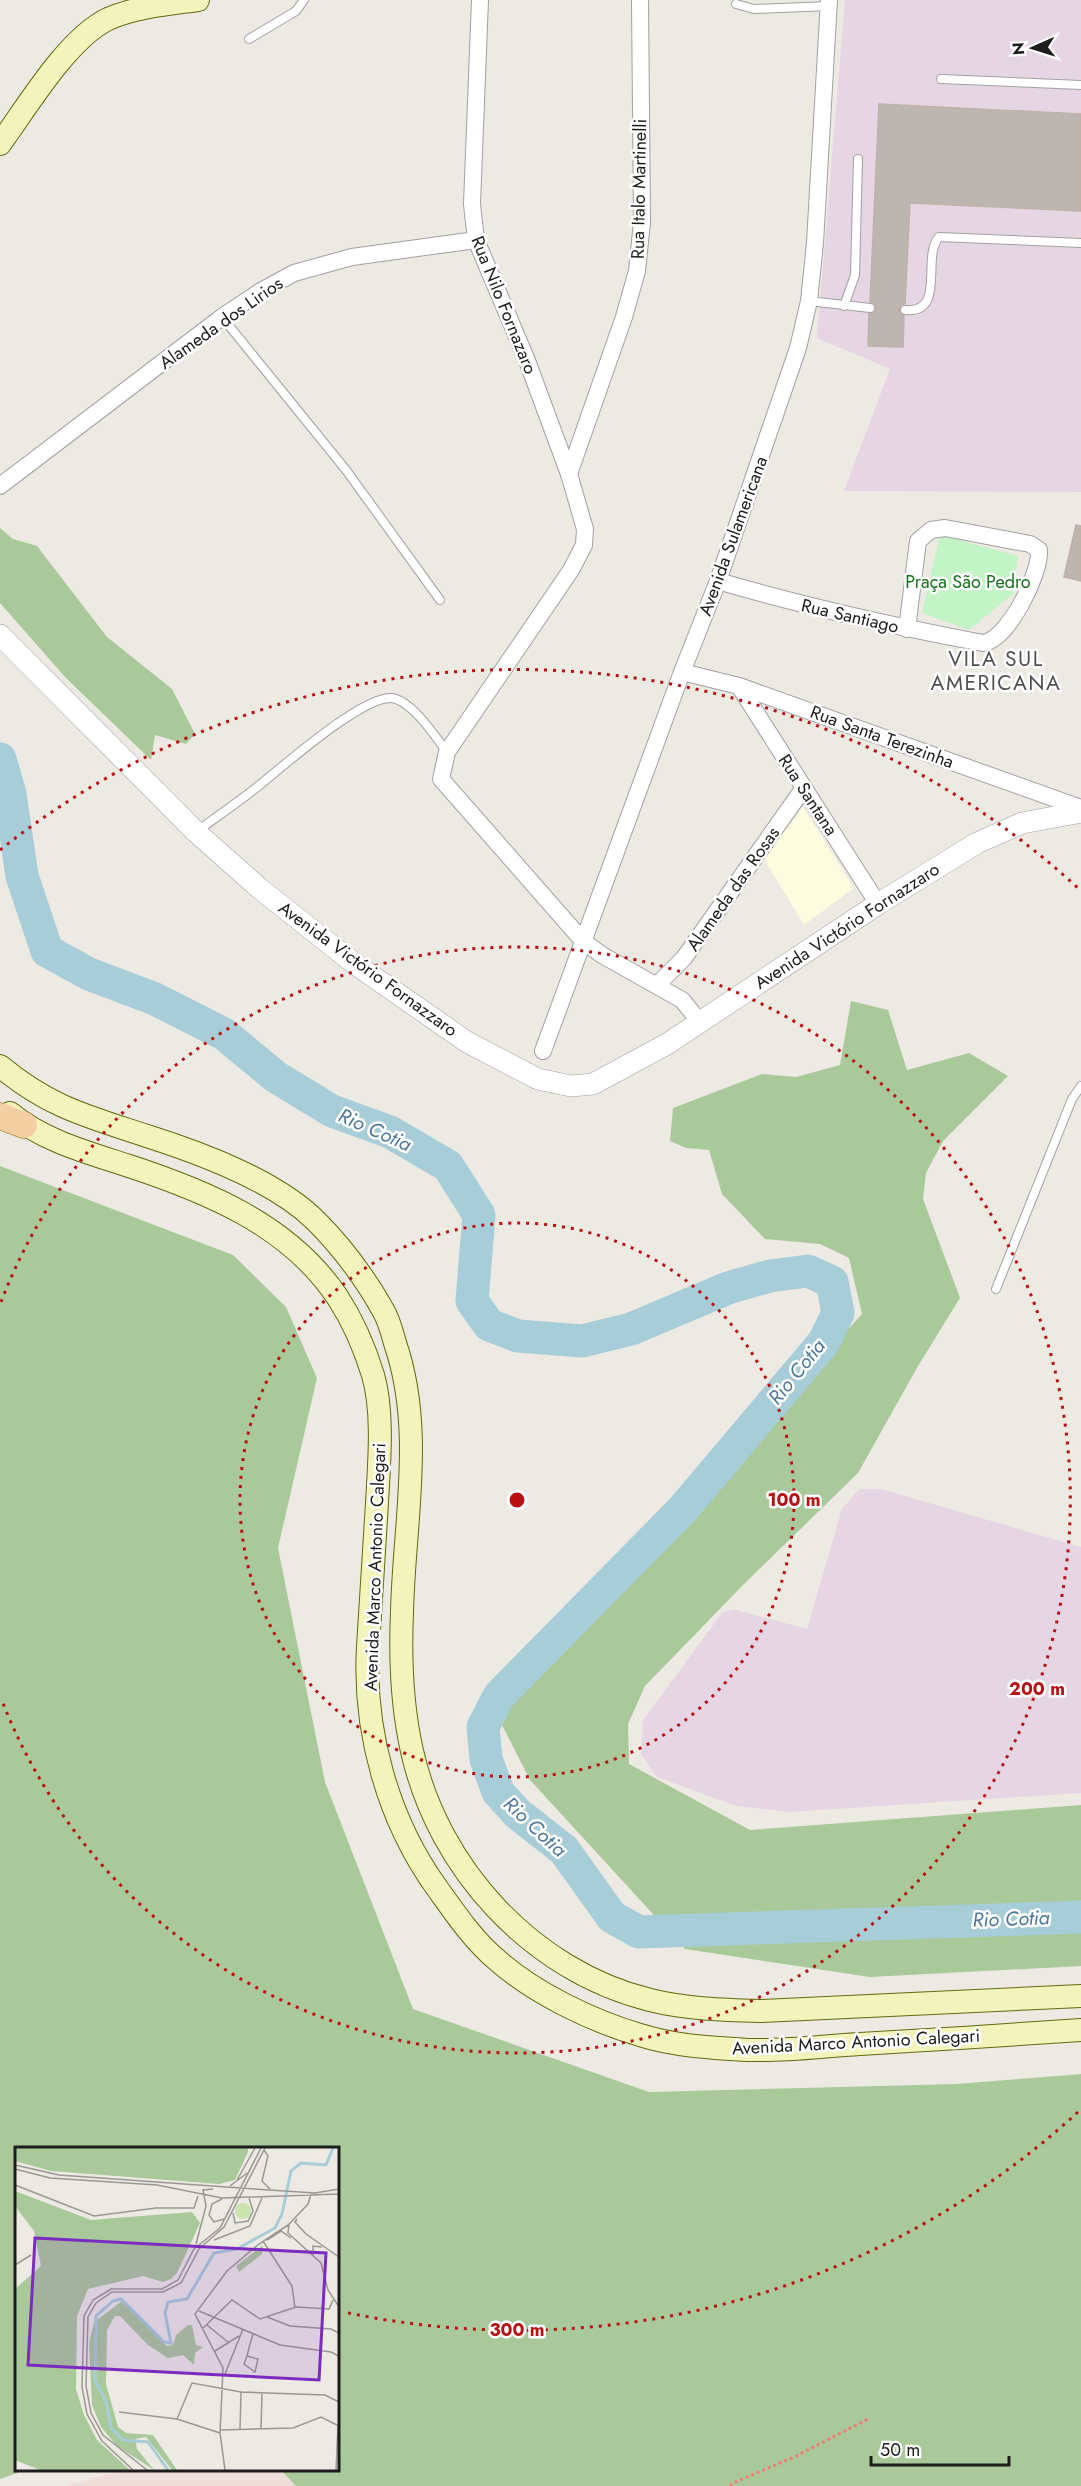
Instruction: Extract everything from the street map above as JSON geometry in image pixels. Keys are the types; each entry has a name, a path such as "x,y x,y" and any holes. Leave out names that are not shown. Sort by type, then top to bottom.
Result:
{"main road":[{"path":"0,144 64,56 87,34 108,20 152,7 198,0"},
{"path":"0,120 28,106"},
{"name":"Avenida Marco Antonio Calegari","path":"0,1066 22,1085 54,1103 87,1118 190,1150 246,1174 289,1200 315,1220 356,1268 386,1314 404,1368 411,1427 410,1508 402,1612 403,1685 412,1751 428,1802 453,1855 486,1897 521,1933 570,1968 610,1987 650,2000 710,2010 761,2011 1081,1996"},
{"name":"Avenida Marco Antonio Calegari","path":"0,1104 24,1125 73,1147 136,1168 252,1217 297,1248 337,1296 355,1329 374,1378 381,1442 367,1670 371,1720 380,1769 421,1866 462,1923 497,1961 543,1993 590,2016 640,2036 694,2046 754,2050 1081,2030"},
{"path":"0,1116 24,1125"}],"street":[{"name":"Rua Nilo Fornazaro","path":"447,752 571,570 584,545 585,529 569,474 526,358 476,240 472,204 480,0"},
{"name":"Rua Italo Martinelli","path":"569,474 624,317 637,271 642,222 640,0"},
{"name":"Avenida Sulamericana","path":"543,1051 718,580 798,348 809,301 815,243 829,3"},
{"name":"Alameda dos Lirios","path":"0,486 222,317 261,291 294,273 387,251 476,240"},
{"name":"Rua Santiago","path":"718,580 808,607 907,629 983,643 992,641 1014,616 1024,600 1040,559 1039,550 1030,544 945,528 931,530 918,541 907,629"},
{"name":"Avenida Victório Fornazzaro","path":"0,635 196,832 259,888 355,964 467,1042 538,1079 571,1086 593,1084 646,1056 878,904 977,843 1022,823 1081,810"},
{"name":"Rua Santa Terezinha","path":"682,672 739,686 1081,810"},
{"name":"Rua Santana","path":"739,686 878,904"},
{"path":"447,752 441,779 583,941 602,955 682,1000 700,1022"},
{"name":"Alameda das Rosas","path":"657,986 684,958 804,789"}],"lane":[{"path":"249,39 296,11 304,0"},
{"path":"736,4 754,9 829,3"},
{"path":"941,79 1081,85"},
{"path":"844,306 855,275 858,159"},
{"path":"905,310 914,311 923,306 930,296 933,244 939,237 1081,243"},
{"path":"809,301 870,308"},
{"path":"222,317 346,470 440,600"},
{"path":"196,832 252,791 321,734 374,702 391,698 406,702 447,752"},
{"path":"996,1289 1072,1099 1081,1086"}],"path":[{"path":"730,2486 794,2457 870,2418"}],"shaded area":[{"path":"845,0 1081,0 1081,492 844,491 890,369 817,338"},
{"path":"803,807 854,888 804,925 764,859"},
{"path":"859,1489 881,1489 1081,1547 1081,1793 790,1812 736,1806 657,1777 641,1754 643,1720 722,1613 733,1609 807,1629 842,1509"},
{"path":"118,2471 320,2471 340,2486 66,2486"}],"green space":[{"path":"0,528 13,539 37,546 107,637 172,689 195,734 186,744 155,735 151,760 66,678 0,603"},
{"name":"Praça São Pedro","path":"940,535 1018,556 1013,594 969,630 922,613"},
{"path":"851,1001 888,1010 907,1070 969,1053 1008,1076 943,1141 926,1173 923,1199 960,1298 918,1366 858,1473 743,1585 645,1686 628,1724 629,1764 750,1830 1081,1805 1081,1966 870,1977 685,1949 530,1780 498,1717 862,1314 849,1258 820,1244 765,1239 722,1194 709,1150 686,1148 670,1141 673,1108 762,1074 796,1077 840,1065"},
{"path":"0,1166 233,1255 286,1307 317,1378 278,1548 325,1782 413,2009 649,2092 957,2084 1081,2074 1081,2486 296,2486 282,2471 339,2471 339,2147 15,2147 15,2471 23,2471 0,2479"}],"building":[{"path":"879,104 1081,114 1081,211 910,203 905,304 901,305 899,310 904,316 903,347 868,346 869,314 875,312 876,308 874,303 870,302"},
{"path":"1076,525 1081,526 1081,581 1064,577"}],"waterway":[{"name":"Rio Cotia","path":"0,759 10,794 22,876 47,951 89,974 155,999 224,1034 276,1077 332,1111 390,1132 448,1166 479,1215 472,1301 489,1325 518,1336 582,1341 631,1329 728,1288 770,1276 808,1271 832,1282 838,1313 824,1342 683,1509 499,1696 483,1727 486,1759 498,1792 517,1813 564,1850 612,1917 639,1932 1081,1917"}],"district":[{"name":"VILA SUL AMERICANA","path":"996,671"}]}
